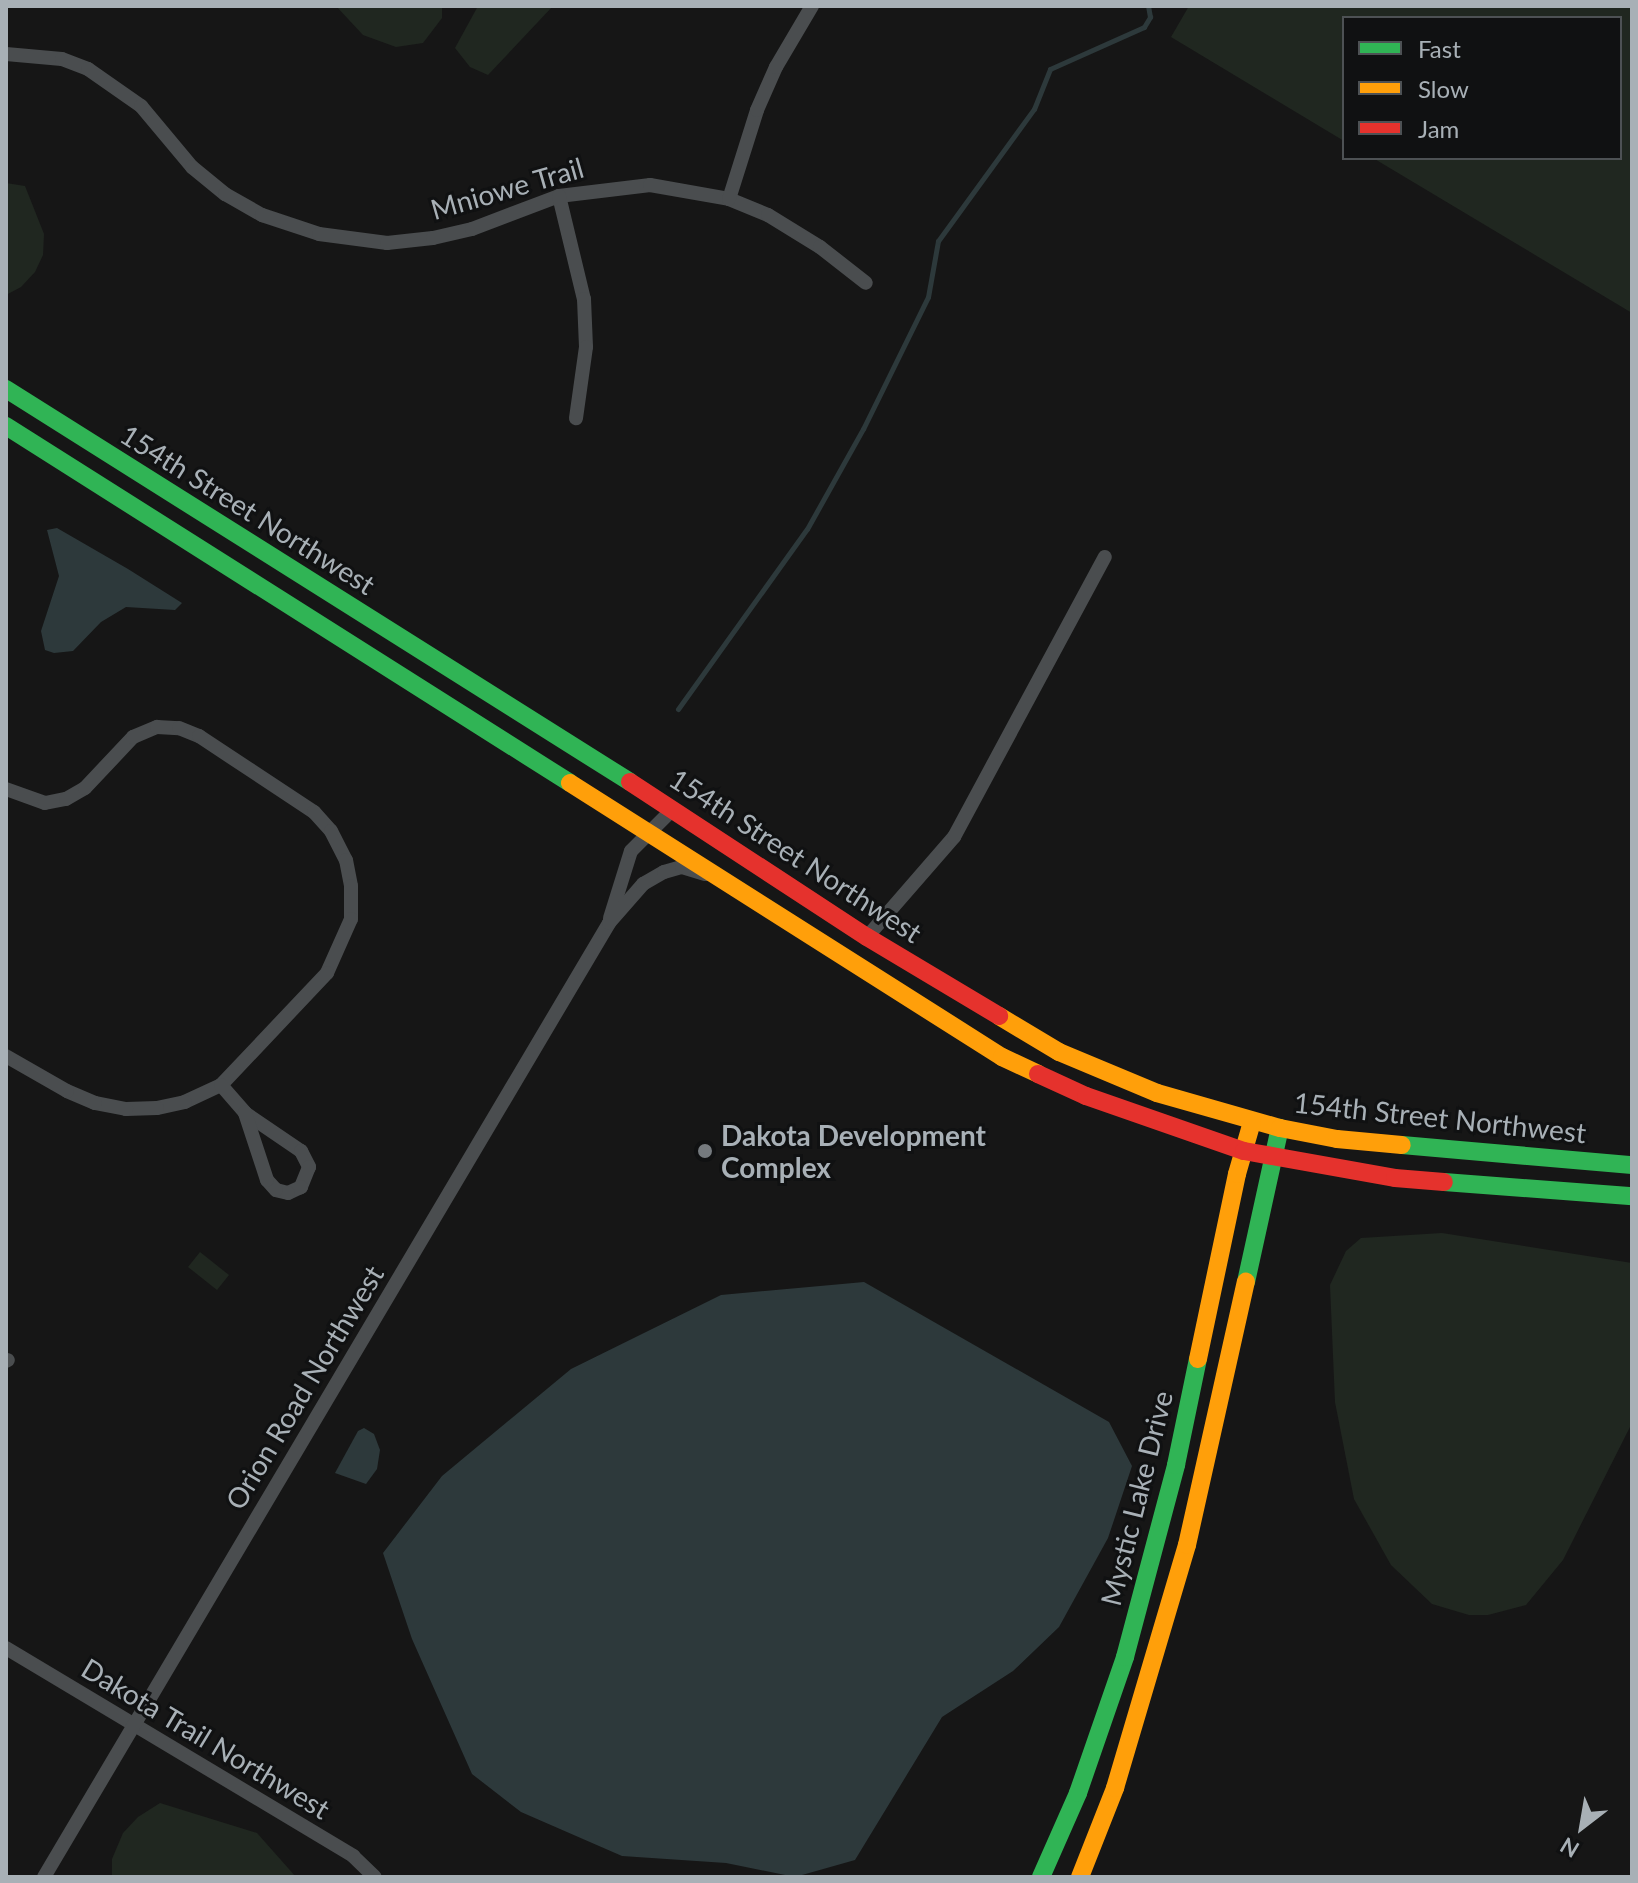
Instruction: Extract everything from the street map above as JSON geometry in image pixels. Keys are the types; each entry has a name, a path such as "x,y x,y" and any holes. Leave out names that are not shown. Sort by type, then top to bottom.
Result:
{"street":[{"path":"729,199 764,96 812,6"},
{"name":"Mniowe Trail","path":"6,54 62,59 88,69 141,106 192,167 225,194 262,215 337,239 387,243 433,238 472,229 559,196 650,185 729,199 768,215 820,247 866,283"},
{"path":"559,196 584,299 586,347 576,418"},
{"name":"154th Street Northwest","path":"6,389 673,809 867,937 1059,1052 1157,1093 1280,1128 1337,1139 1632,1165"},
{"name":"154th Street Northwest","path":"6,426 1002,1057 1086,1096 1244,1151 1395,1178 1632,1196"},
{"path":"867,937 954,837 1105,557"},
{"path":"6,789 45,803 66,799 85,788 133,737 157,727 179,728 199,736 292,794 331,831 346,860 351,886 351,919 345,939 327,973 221,1085 185,1102 157,1108 126,1109 95,1103 67,1091 6,1056"},
{"name":"Orion Road Northwest","path":"609,923 631,851 673,809"},
{"name":"Orion Road Northwest","path":"44,1877 609,923 643,884 664,872 682,867 721,878"},
{"path":"221,1085 245,1113 301,1151 309,1167 301,1187 288,1193 276,1190 267,1180 245,1113"},
{"name":"Mystic Lake Drive","path":"1041,1877 1078,1793 1125,1657 1176,1465 1252,1122"},
{"name":"Mystic Lake Drive","path":"1080,1877 1115,1788 1187,1545 1280,1128"},
{"name":"Dakota Trail Northwest","path":"6,1648 353,1856 375,1877"}],"shaded area":[{"path":"336,6 442,6 442,18 423,43 396,47 363,35"},
{"path":"478,6 553,6 488,75 470,67 455,48"},
{"path":"1189,6 1632,6 1632,313 1376,160 1622,160 1622,16 1342,16 1342,140 1171,37"},
{"path":"6,183 25,186 44,234 43,255 35,272 21,287 6,295"},
{"path":"57,528 182,603 175,610 126,607 101,622 73,651 54,653 45,650 41,631 59,576 47,530"},
{"path":"1442,1233 1632,1263 1632,1423 1563,1560 1526,1605 1488,1615 1469,1615 1432,1604 1391,1565 1354,1499 1335,1402 1330,1285 1346,1251 1361,1238"},
{"path":"200,1252 229,1275 217,1290 188,1267"},
{"path":"864,1282 1109,1422 1132,1466 1108,1538 1059,1627 1013,1671 942,1717 855,1860 795,1877 726,1863 622,1856 521,1812 472,1774 412,1639 383,1553 442,1476 571,1369 721,1295"},
{"path":"364,1428 374,1434 380,1450 377,1469 366,1484 335,1473 358,1431"},
{"path":"160,1803 257,1833 296,1877 112,1877 112,1859 123,1833 138,1817"}],"waterway":[{"path":"678,709 807,529 863,429 928,297 938,241 1034,109 1050,69 1144,27 1150,17 1148,6"}],"traffic: fast":[{"path":"6,389 630,782"},
{"path":"6,426 570,783"},
{"path":"1246,1282 1280,1128"},
{"path":"1402,1145 1632,1165"},
{"path":"1444,1182 1632,1196"},
{"path":"1041,1877 1078,1793 1125,1657 1176,1465 1198,1359"}],"traffic: slow":[{"path":"570,783 1002,1057 1038,1074"},
{"path":"999,1016 1059,1052 1157,1093 1280,1128 1337,1139 1402,1145"},
{"path":"1198,1359 1237,1174 1252,1122"},
{"path":"1080,1877 1115,1788 1187,1545 1246,1282"}],"traffic: jam":[{"path":"630,782 867,937 999,1016"},
{"path":"1038,1074 1086,1096 1244,1151 1395,1178 1444,1182"}],"place":[{"name":"Dakota Development Complex","path":"705,1151"}]}
